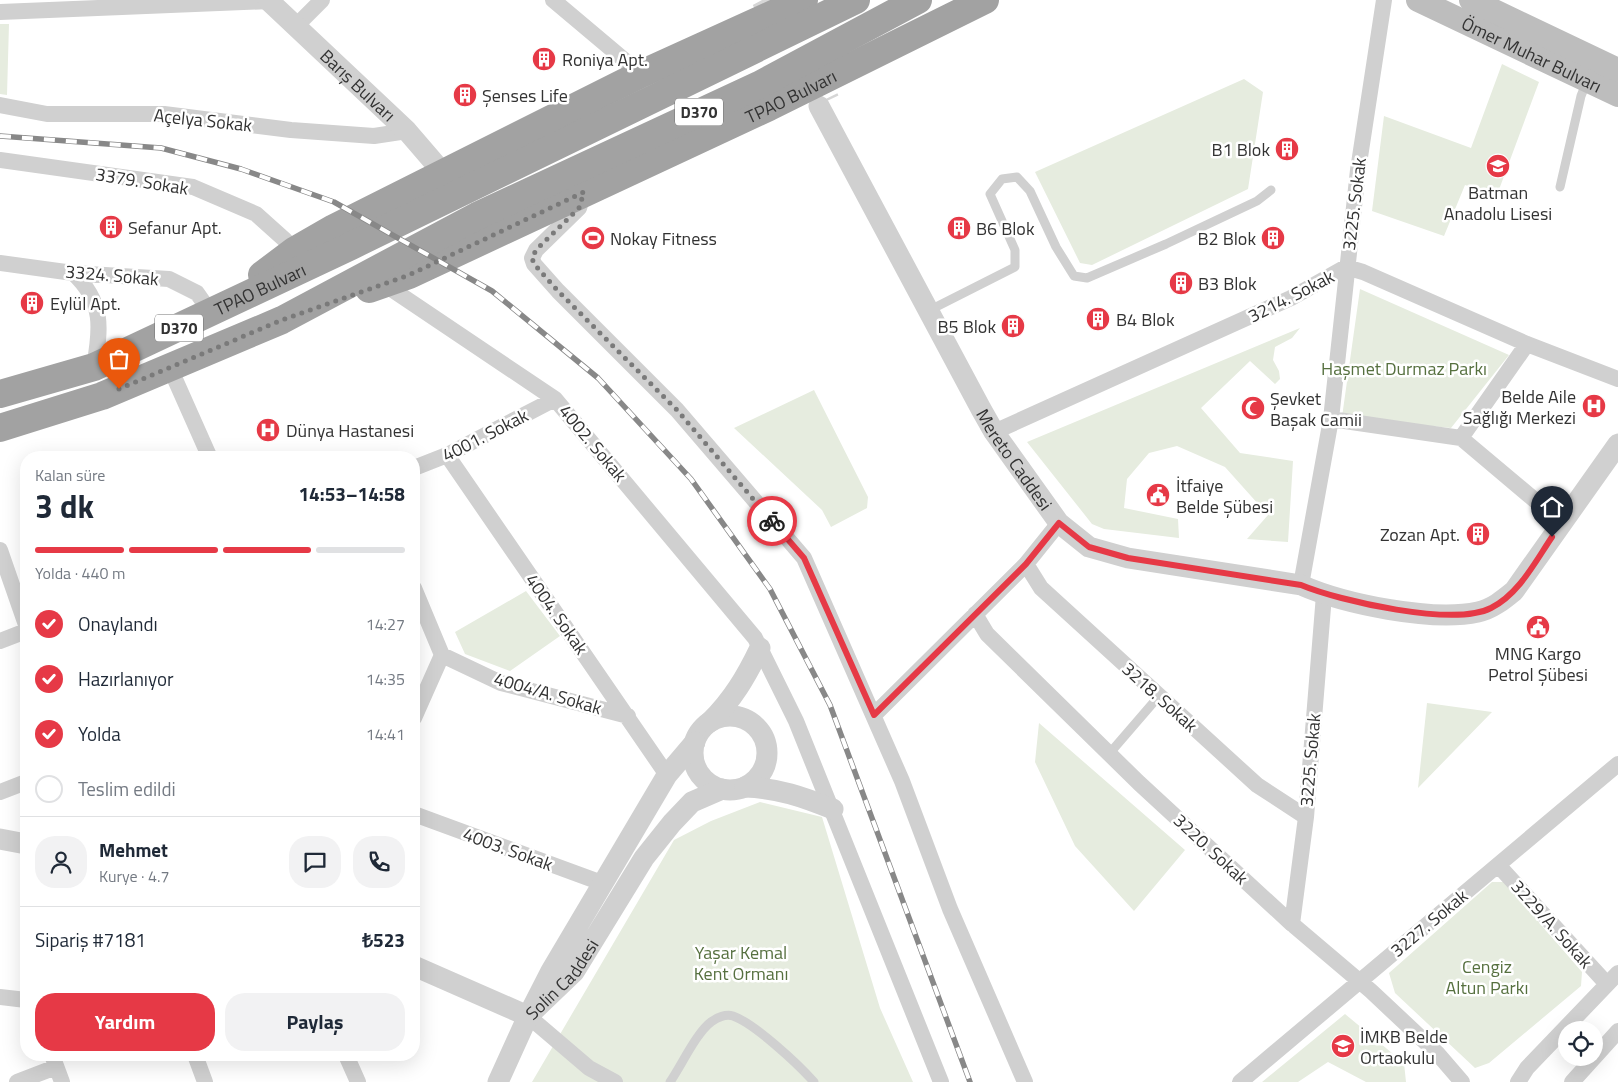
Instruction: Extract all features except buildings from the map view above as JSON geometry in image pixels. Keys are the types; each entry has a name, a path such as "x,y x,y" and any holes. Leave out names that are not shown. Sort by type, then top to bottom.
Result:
{"highway":[{"path":"211,313 294,251 342,237 394,198 641,74 804,0"},
{"name":"D370","path":"342,237 418,213 856,0"},
{"name":"D370","path":"480,227 758,85 918,0"},
{"name":"TPAO Bulvarı","path":"0,428 102,396 282,320 355,280 480,227 584,192 769,108 985,0"},
{"path":"282,320 409,275 480,227"},
{"name":"TPAO Bulvarı","path":"0,394 94,367 211,313 342,237"}],"main road":[{"name":"Ömer Muhar Bulvarı","path":"1418,0 1618,95"},
{"name":"Ömer Muhar Bulvarı","path":"1470,0 1618,70"}],"street":[{"path":"295,27 322,0"},
{"path":"553,0 641,74"},
{"name":"3225. Sokak","path":"1301,585 1331,419 1346,267 1384,0"},
{"path":"0,12 269,1"},
{"name":"Barış Bulvarı","path":"269,1 407,131 444,174"},
{"name":"Mereto Caddesi","path":"824,103 994,432 1059,523 1089,547 1128,558 1301,585 1324,595 1402,611 1458,614 1478,612 1491,608 1514,591 1618,444"},
{"name":"Açelya Sokak","path":"0,105 47,114 164,114 291,130 374,136 407,131"},
{"name":"3379. Sokak","path":"0,160 193,187 256,214 285,240 294,251"},
{"path":"584,192 579,208 536,250 532,258 534,264 558,291 677,410 804,558 902,781 950,909 1024,1082"},
{"name":"3324. Sokak","path":"0,262 73,272 169,279 197,293 211,313"},
{"name":"3214. Sokak","path":"994,432 1290,298 1346,267 1363,272 1528,344 1618,378"},
{"path":"73,272 88,287 99,322 99,339 94,367"},
{"name":"4002. Sokak","path":"384,284 555,399 732,608 760,648 796,721 942,1082"},
{"path":"1461,438 1528,344"},
{"path":"170,368 207,451"},
{"name":"4001. Sokak","path":"420,466 446,455 555,399"},
{"path":"1331,419 1461,438 1562,523"},
{"name":"4004. Sokak","path":"446,455 667,775"},
{"path":"874,715 1026,564 1059,523"},
{"path":"0,550 20,608"},
{"name":"3218. Sokak","path":"1026,564 1041,588 1257,785 1306,817"},
{"name":"3225. Sokak","path":"1292,924 1306,817 1324,595"},
{"path":"420,602 442,655 420,704"},
{"name":"3220. Sokak","path":"975,614 987,634 1109,754 1292,924 1360,981 1459,1078 1471,1082"},
{"path":"0,641 20,633"},
{"path":"709,723 733,716 745,719 763,735 767,747 767,759 763,771 755,781 745,787 734,790 722,790 710,785 698,771 693,754 695,742 700,732 709,723 730,703 746,678 760,648"},
{"name":"4004/A. Sokak","path":"442,655 501,683 628,716"},
{"name":"Solin Caddesi","path":"528,1016 551,971 667,775 695,742"},
{"name":"3227. Sokak","path":"1240,1082 1618,764"},
{"path":"0,792 20,784"},
{"path":"745,787 771,788 796,794 833,810"},
{"name":"Solin Caddesi","path":"528,1016 574,972 644,858 672,823 692,802 722,790"},
{"name":"4003. Sokak","path":"420,816 602,883"},
{"path":"0,839 20,843"},
{"name":"3229/A. Sokak","path":"1498,865 1612,978"},
{"path":"420,969 528,1016 589,1068 615,1082"},
{"path":"1518,1082 1527,1068 1612,978"},
{"path":"0,997 20,999"},
{"path":"496,1081 528,1016"},
{"path":"1572,1082 1618,1031"},
{"path":"17,1082 54,1061 62,1082"},
{"path":"197,1061 205,1082"},
{"path":"349,1061 358,1082"}],"lane":[{"path":"1560,187 1581,96 1587,81"},
{"path":"932,309 1015,266 1015,250 990,194 1002,179 1017,177 1030,191 1056,247 1074,276 1087,278 1249,205 1271,190"},
{"path":"1109,754 1159,696"},
{"path":"670,1082 706,1026 719,1018 732,1016 746,1023 764,1037 814,1082"}],"green space":[{"path":"0,24 9,24 7,95 0,94"},
{"path":"1502,64 1539,82 1497,195 1465,185 1444,236 1372,211 1384,116 1471,148"},
{"path":"1244,79 1263,92 1248,189 1092,265 1080,263 1035,172"},
{"name":"Haşmet Durmaz Parkı","path":"1360,289 1509,355 1451,428 1342,417"},
{"path":"1300,328 1292,338 1275,347 1273,360 1279,371 1280,379 1275,384 1250,361 1201,408 1240,453 1293,461 1288,542 1247,539 1268,515 1225,467 1177,446 1149,453 1127,479 1124,508 1178,519 1179,538 1104,529 1092,524 1027,442"},
{"path":"814,390 868,497 867,508 831,527 822,510 734,428"},
{"path":"526,591 560,636 510,671 465,654 455,632"},
{"path":"1427,703 1492,712 1418,788"},
{"path":"1039,723 1185,850 1134,911 1075,846 1035,762"},
{"name":"Yaşar Kemal Kent Ormanı","path":"760,802 822,817 880,1008 913,1082 532,1082 674,840 711,821"},
{"name":"Cengiz Altun Parkı","path":"1492,882 1504,882 1582,972 1581,986 1489,1063 1475,1068 1395,993 1389,973"},
{"name":"İMKB Belde Ortaokulu","path":"1345,1014 1404,1063 1406,1082 1366,1082 1328,1062 1298,1082 1262,1082"}],"tunnel":[{"path":"762,0 803,77"},
{"path":"814,69 829,100"}],"railway":[{"path":"0,136 161,148 241,169 334,202 492,291 598,378 691,479 770,589 830,705 970,1082"}],"way so far":[{"path":"119,389 282,320 409,275 584,192 579,208 566,224 536,250 532,258 534,264 558,291 677,410 772,521"}],"place":[{"name":"Roniya Apt.","path":"544,59"},
{"name":"Şenses Life","path":"465,95"},
{"name":"B1 Blok","path":"1287,149"},
{"name":"Batman Anadolu Lisesi","path":"1498,166"},
{"name":"Sefanur Apt.","path":"111,227"},
{"name":"B6 Blok","path":"959,228"},
{"name":"Nokay Fitness","path":"593,238"},
{"name":"B2 Blok","path":"1273,238"},
{"name":"B3 Blok","path":"1181,283"},
{"name":"Eylül Apt.","path":"32,303"},
{"name":"B4 Blok","path":"1098,319"},
{"name":"B5 Blok","path":"1013,326"},
{"name":"Belde Aile Sağlığı Merkezi","path":"1594,406"},
{"name":"Şevket Başak Camii","path":"1253,408"},
{"name":"Dünya Hastanesi","path":"268,430"},
{"name":"İtfaiye Belde Şübesi","path":"1158,495"},
{"name":"Zozan Apt.","path":"1478,534"},
{"name":"MNG Kargo Petrol Şübesi","path":"1538,627"},
{"name":"İMKB Belde Ortaokulu","path":"1343,1046"}],"route":[{"path":"772,521 804,558 874,715 1026,564 1059,523 1089,547 1128,558 1301,585 1324,595 1402,611 1434,614 1478,612 1491,608 1514,591 1552,537"}]}
